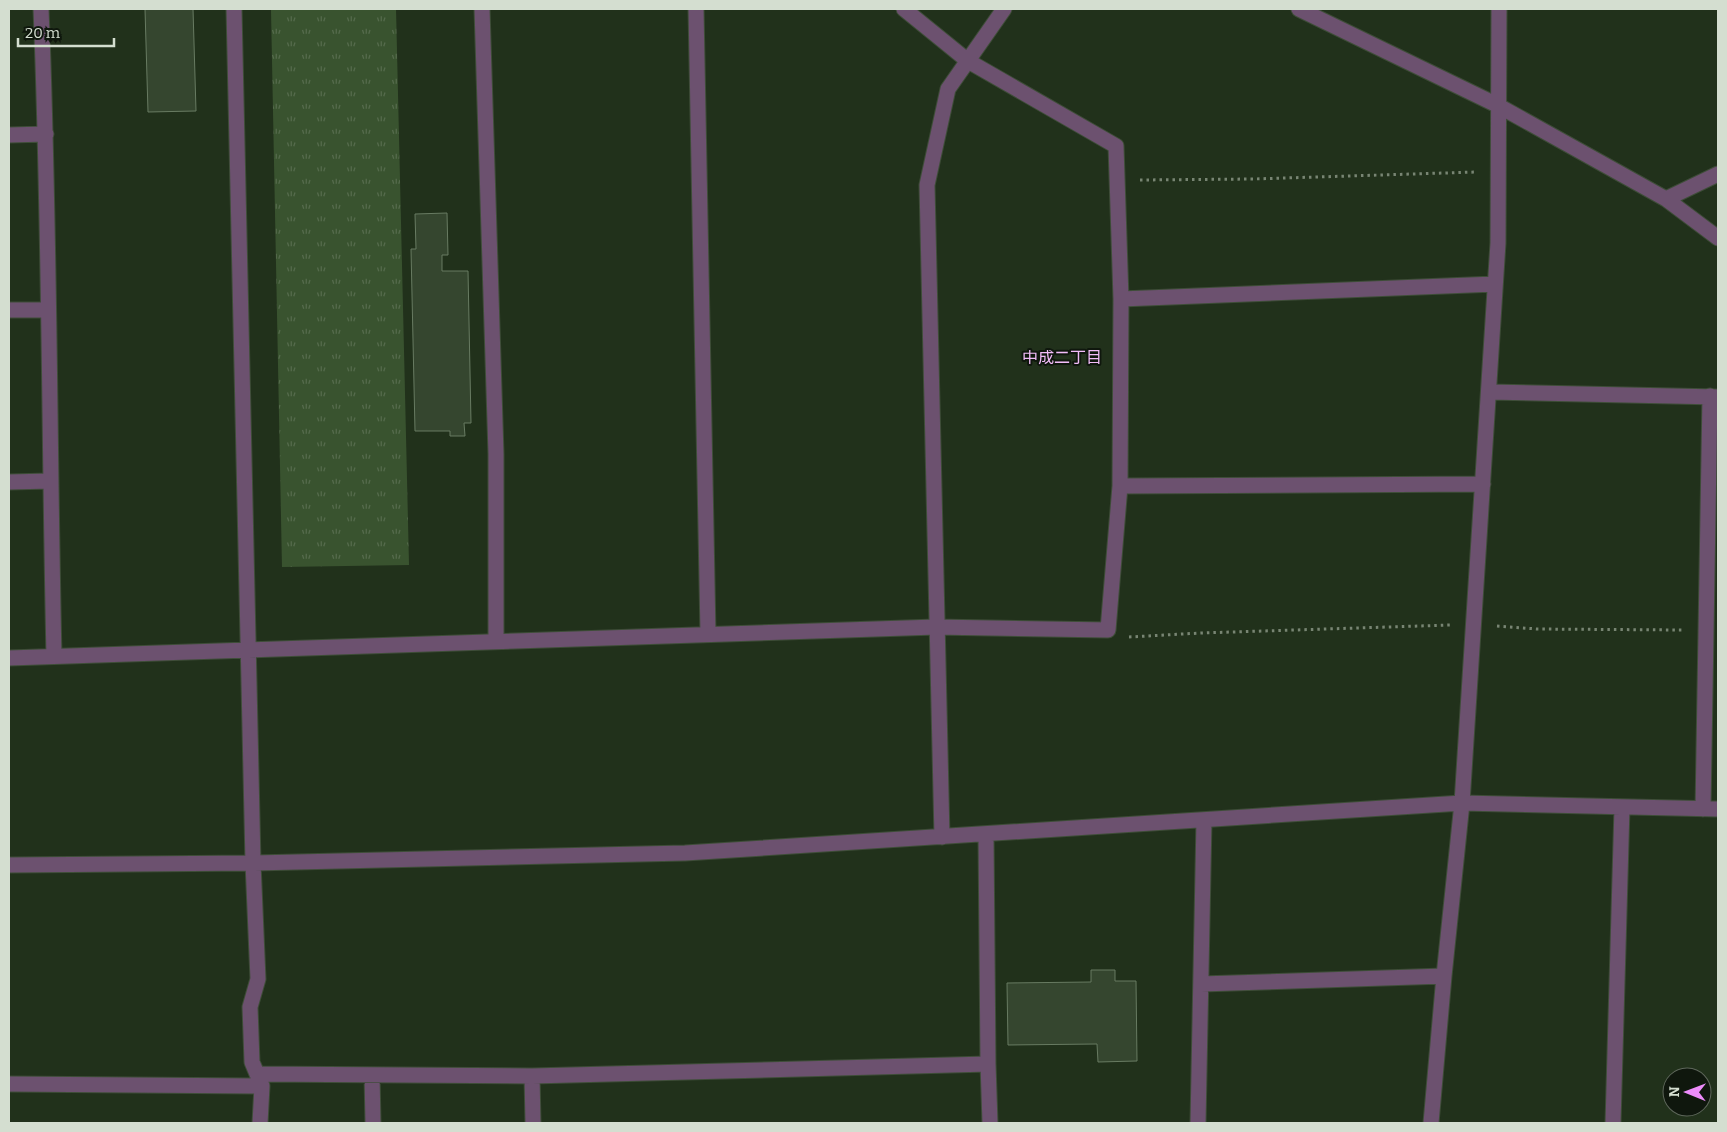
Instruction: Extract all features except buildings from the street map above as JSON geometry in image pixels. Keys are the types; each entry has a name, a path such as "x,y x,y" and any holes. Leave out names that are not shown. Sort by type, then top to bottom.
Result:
{"street":[{"path":"41,9 46,134 54,656"},
{"path":"234,9 253,863 258,980 250,1007 252,1062 260,1080 260,1123"},
{"path":"482,9 496,454 496,640"},
{"path":"696,9 708,634"},
{"path":"9,658 496,640 936,627 1108,630 1120,486 1121,299 1116,146 968,61 904,9"},
{"path":"942,837 927,185 948,89 1004,9"},
{"path":"1298,9 1497,105 1666,199 1718,238"},
{"path":"1431,1123 1462,803 1489,392 1498,243 1499,172 1497,105 1499,9"},
{"path":"9,135 46,134"},
{"path":"1666,199 1718,174"},
{"path":"1121,299 1495,284"},
{"path":"9,310 48,310"},
{"path":"9,865 253,863 685,853 1462,803 1711,809 1706,630 1714,396 1489,392"},
{"path":"9,482 50,481"},
{"path":"1120,486 1483,484"},
{"path":"1613,1123 1622,807"},
{"path":"1198,1123 1204,820"},
{"path":"986,835 990,1123"},
{"path":"1201,984 1444,976"},
{"path":"9,1084 260,1080 372,1075 532,1076 988,1064"},
{"path":"372,1075 373,1123"},
{"path":"532,1076 533,1123"}],"path":[{"path":"1117,180 1253,179 1499,172"},
{"path":"1108,630 1128,637 1473,624 1537,629 1706,630"}],"green space":[{"path":"271,9 396,9 409,565 282,567"}],"district":[{"name":"中成二丁目","path":"1062,357"}]}
